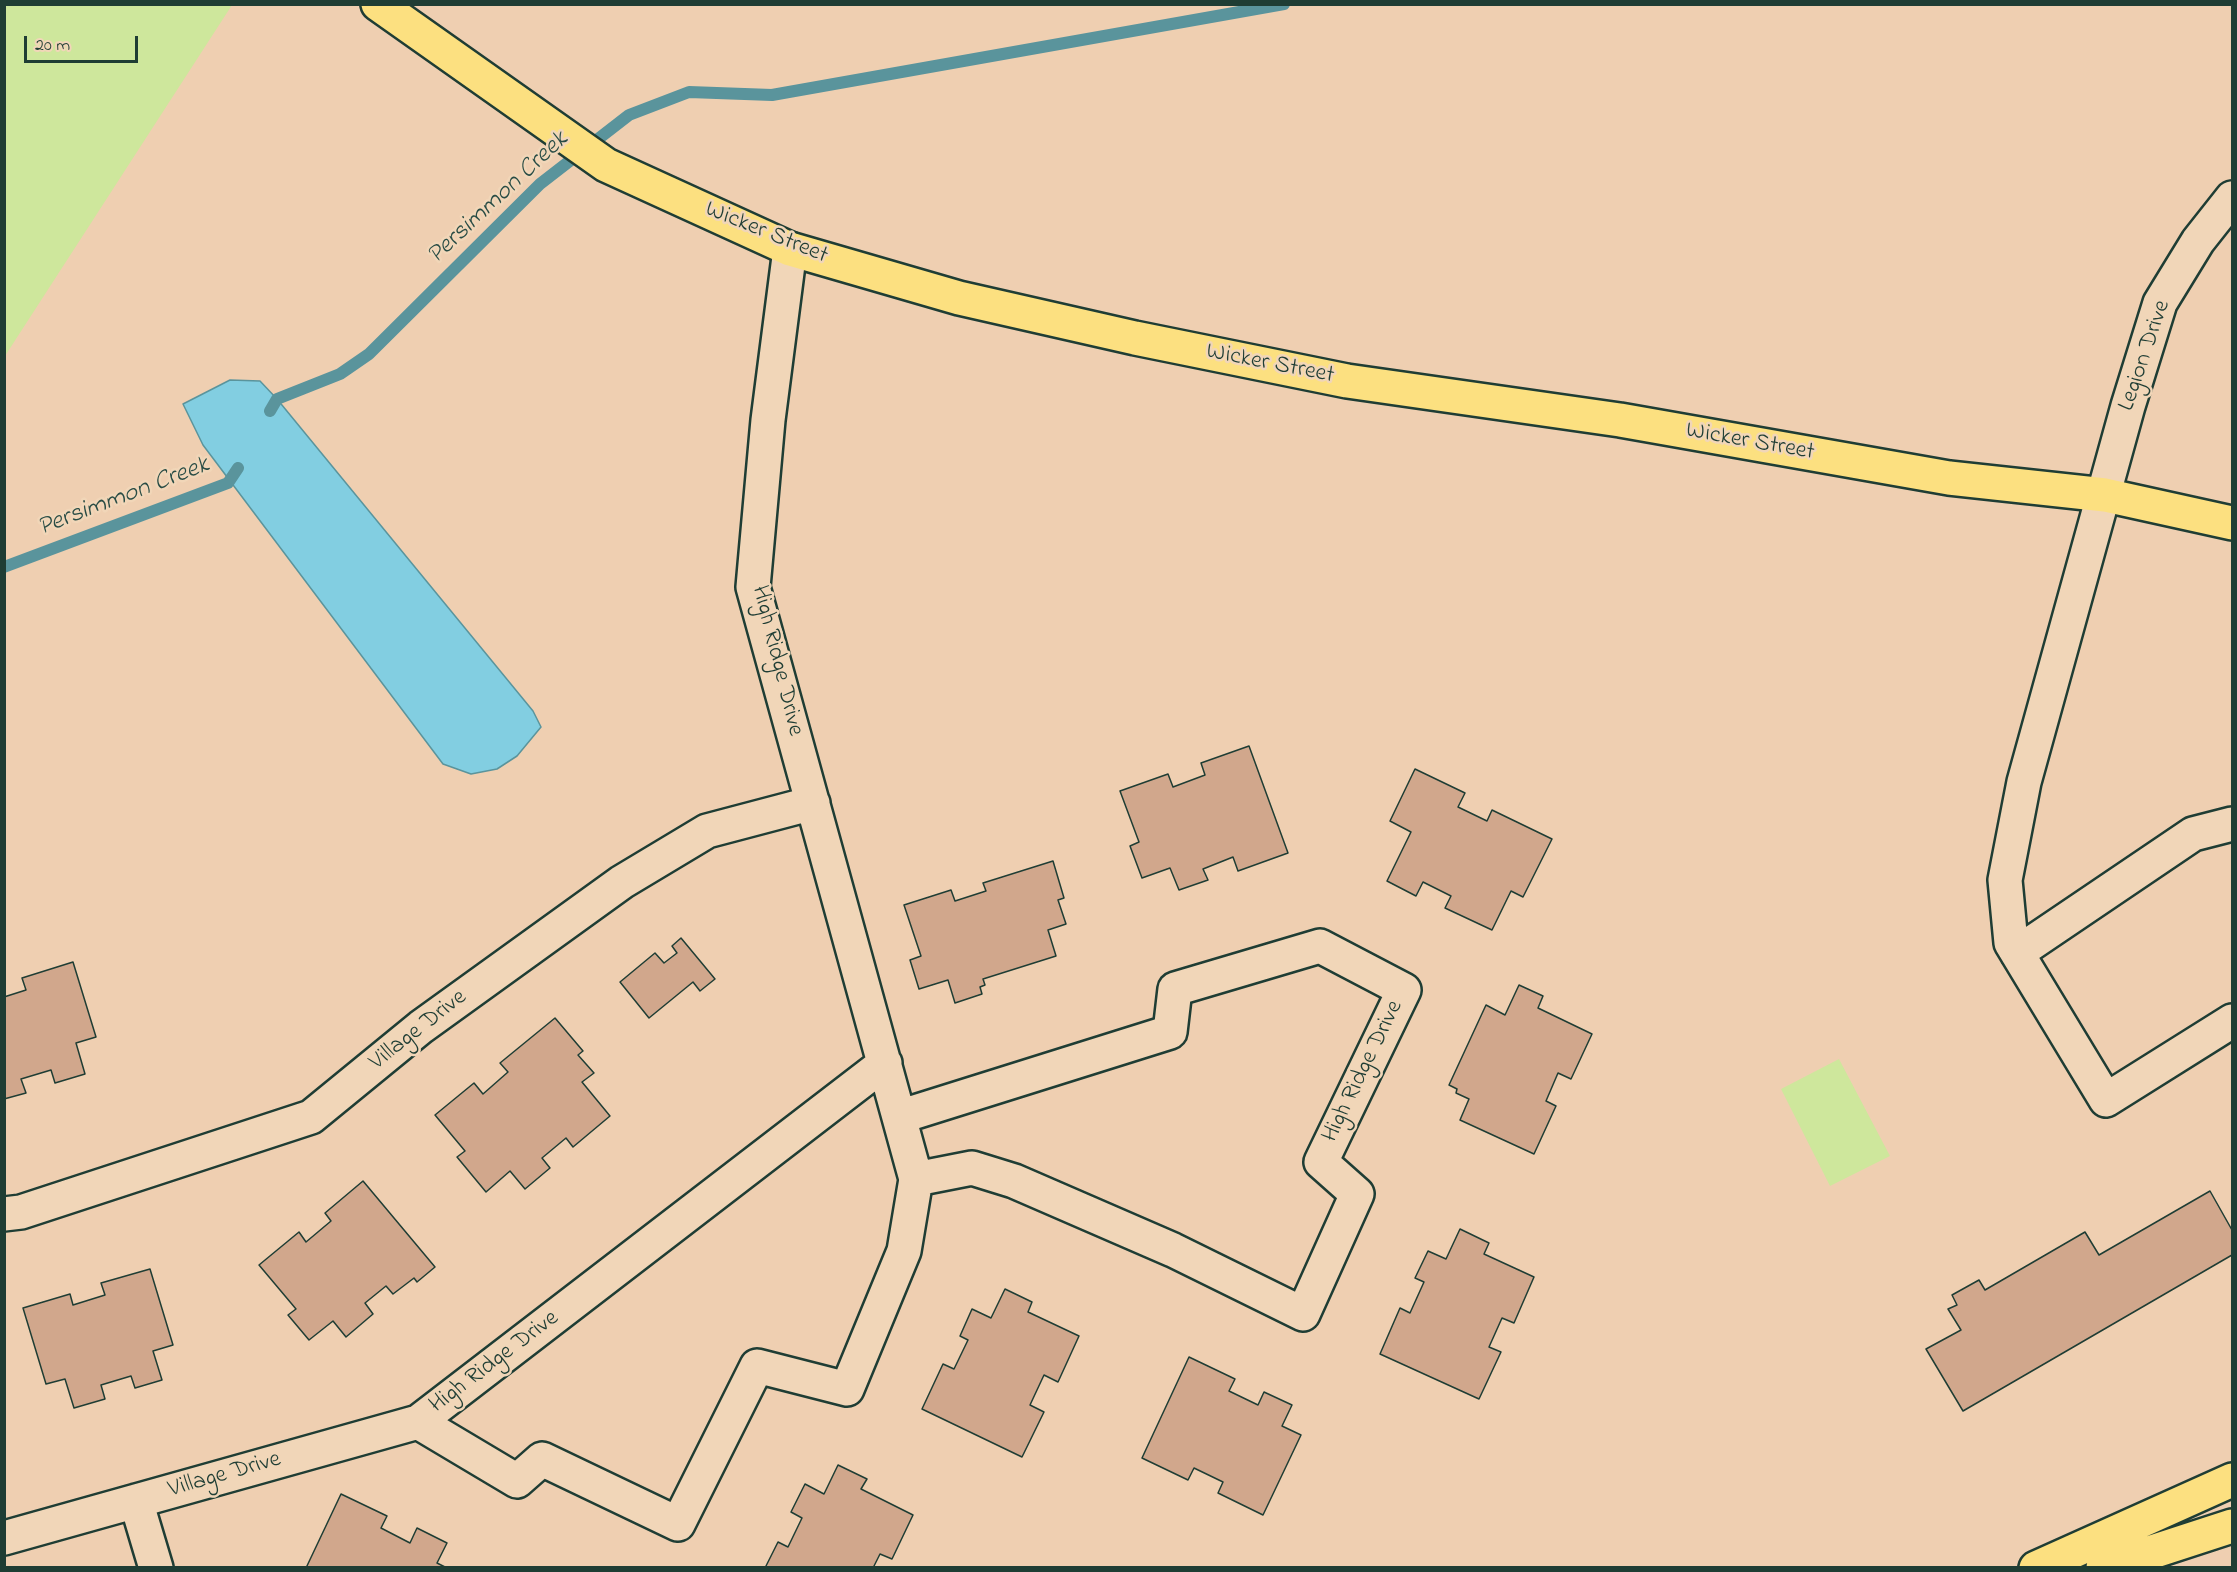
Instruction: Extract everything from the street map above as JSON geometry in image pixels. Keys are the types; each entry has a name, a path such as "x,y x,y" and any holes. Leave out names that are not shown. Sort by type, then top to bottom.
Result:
{"main road":[{"name":"Wicker Street","path":"378,4 606,165 790,249 959,298 1135,338 1347,381 1620,420 1949,478 2105,495 2232,523"},
{"path":"2036,1568 2232,1480"},
{"path":"2103,1568 2232,1526"}],"street":[{"name":"Legion Drive","path":"2232,198 2198,241 2160,303 2128,406 2024,782 2005,880 2011,943 2106,1100 2232,1021"},
{"name":"High Ridge Drive","path":"790,249 768,420 753,587 885,1064 916,1179 904,1251 847,1389 757,1366 678,1524 542,1459 517,1480 418,1422 885,1064"},
{"name":"Village Drive","path":"4,1214 21,1212 311,1118 421,1028 622,882 707,831 813,803"},
{"path":"2017,953 2193,834 2232,824"},
{"name":"High Ridge Drive","path":"899,1117 1170,1032 1175,989 1320,946 1404,990 1321,1162 1357,1194 1303,1314 1173,1250 1014,1181 972,1168 916,1179"},
{"name":"Village Drive","path":"4,1538 418,1422"},
{"name":"Village Drive","path":"136,1501 156,1568"}],"green space":[{"path":"4,5 232,5 5,356"},
{"path":"1839,1059 1890,1156 1830,1186 1781,1089"}],"water":[{"path":"230,380 260,381 277,399 533,711 541,727 517,756 497,769 471,774 443,764 203,445 183,404"}],"building":[{"path":"1249,746 1288,853 1238,871 1233,857 1203,869 1208,880 1179,890 1170,868 1142,878 1130,846 1139,842 1120,791 1168,774 1173,787 1205,775 1201,763"},
{"path":"1415,769 1465,793 1458,807 1487,821 1492,810 1552,839 1523,897 1511,891 1492,930 1445,908 1451,896 1423,882 1416,896 1387,881 1411,832 1390,821"},
{"path":"1053,861 1064,898 1058,900 1066,924 1048,930 1056,956 983,979 985,985 980,987 982,994 955,1003 948,980 919,989 910,960 921,956 904,905 951,890 955,901 986,891 983,883"},
{"path":"681,938 715,979 700,991 693,982 649,1018 620,982 655,953 664,963 677,953 672,946"},
{"path":"73,962 96,1037 76,1043 85,1074 55,1083 51,1070 21,1079 26,1093 4,1099 4,997 26,990 22,978"},
{"path":"1519,985 1543,996 1538,1008 1592,1034 1571,1079 1558,1073 1546,1101 1556,1106 1534,1154 1460,1120 1469,1099 1456,1093 1457,1089 1449,1085 1486,1005 1505,1015"},
{"path":"555,1018 583,1051 578,1055 594,1073 582,1082 610,1116 573,1147 566,1138 542,1158 550,1168 525,1189 510,1171 486,1192 457,1157 465,1151 435,1115 474,1083 483,1094 508,1072 500,1063"},
{"path":"363,1181 435,1267 417,1282 414,1278 393,1294 386,1286 365,1303 373,1314 346,1337 333,1321 309,1340 288,1315 296,1309 259,1265 299,1232 306,1242 331,1221 325,1213"},
{"path":"2210,1191 2232,1230 2232,1255 1963,1411 1926,1349 1961,1330 1948,1309 1957,1305 1952,1295 1979,1280 1985,1290 2085,1232 2099,1255"},
{"path":"1460,1229 1489,1243 1484,1254 1534,1277 1514,1323 1502,1318 1489,1347 1501,1352 1479,1399 1380,1354 1400,1308 1410,1313 1424,1282 1415,1278 1428,1251 1446,1259"},
{"path":"150,1269 173,1345 153,1351 162,1380 135,1388 131,1376 101,1385 105,1399 74,1408 65,1379 46,1384 23,1308 70,1294 73,1305 105,1295 101,1283"},
{"path":"1005,1289 1032,1302 1028,1312 1079,1336 1058,1382 1044,1375 1030,1405 1044,1412 1022,1457 922,1409 943,1364 954,1369 968,1340 960,1336 972,1309 991,1318"},
{"path":"1189,1357 1235,1379 1229,1391 1258,1405 1264,1392 1292,1405 1282,1426 1301,1435 1263,1515 1218,1493 1223,1482 1194,1468 1188,1480 1142,1458"},
{"path":"838,1465 867,1479 861,1489 913,1515 892,1559 880,1554 873,1568 765,1568 778,1542 788,1547 802,1518 791,1512 805,1484 824,1494"},
{"path":"341,1494 387,1516 381,1528 410,1543 417,1528 447,1543 437,1563 447,1568 306,1568"}],"waterway":[{"name":"Persimmon Creek","path":"270,411 277,399 340,374 369,354 540,184 629,115 689,92 772,95 1284,4"},
{"name":"Persimmon Creek","path":"4,567 228,483 238,468"}]}
